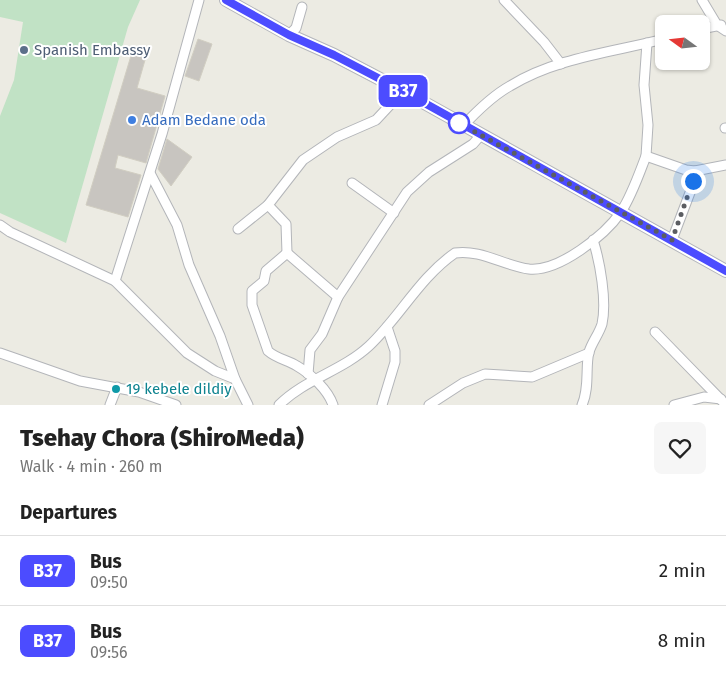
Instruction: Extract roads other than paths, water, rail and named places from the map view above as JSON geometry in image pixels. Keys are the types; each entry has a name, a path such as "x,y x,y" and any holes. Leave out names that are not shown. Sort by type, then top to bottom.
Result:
{"main road":[{"path":"226,0 289,35 334,55 403,91 480,136 726,271"}],"street":[{"path":"116,281 150,172 199,0"},
{"path":"504,0 544,42 561,64"},
{"path":"702,0 726,31"},
{"path":"289,35 296,28 302,7"},
{"path":"463,126 492,98 510,85 561,64 655,41"},
{"path":"279,405 311,376 353,358 387,327 409,299 455,254 472,254 516,266 539,269 562,261 610,226 621,212 646,156 648,126 644,85 648,43"},
{"path":"238,229 268,205 303,160 337,136 376,120 403,91"},
{"path":"311,376 310,350 322,334 338,297 394,213 414,185 443,162 473,144 480,136"},
{"path":"646,156 686,170 695,171 726,165"},
{"path":"672,240 691,190 695,171"},
{"path":"150,172 177,225 189,265 220,336 235,379 248,405"},
{"path":"352,183 394,213"},
{"path":"268,205 286,224 287,253 338,297"},
{"path":"0,225 10,232 116,281 187,353 215,371 235,379"},
{"path":"582,405 587,386 589,353 603,316 600,274 592,240"},
{"path":"287,253 266,271 264,281 252,291 252,305 268,351 311,376 333,405"},
{"path":"382,405 395,362 395,351 387,327"},
{"path":"655,332 724,400"},
{"path":"0,352 80,381 138,392 176,405"},
{"path":"429,405 463,383 485,374 532,377 589,353"},
{"path":"110,405 117,387"},
{"path":"674,405 704,397 724,400"}],"place":[{"name":"Spanish Embassy","path":"24,50"},
{"name":"Adam Bedane oda","path":"132,120"},
{"name":"19 kebele dildiy","path":"116,389"}]}
